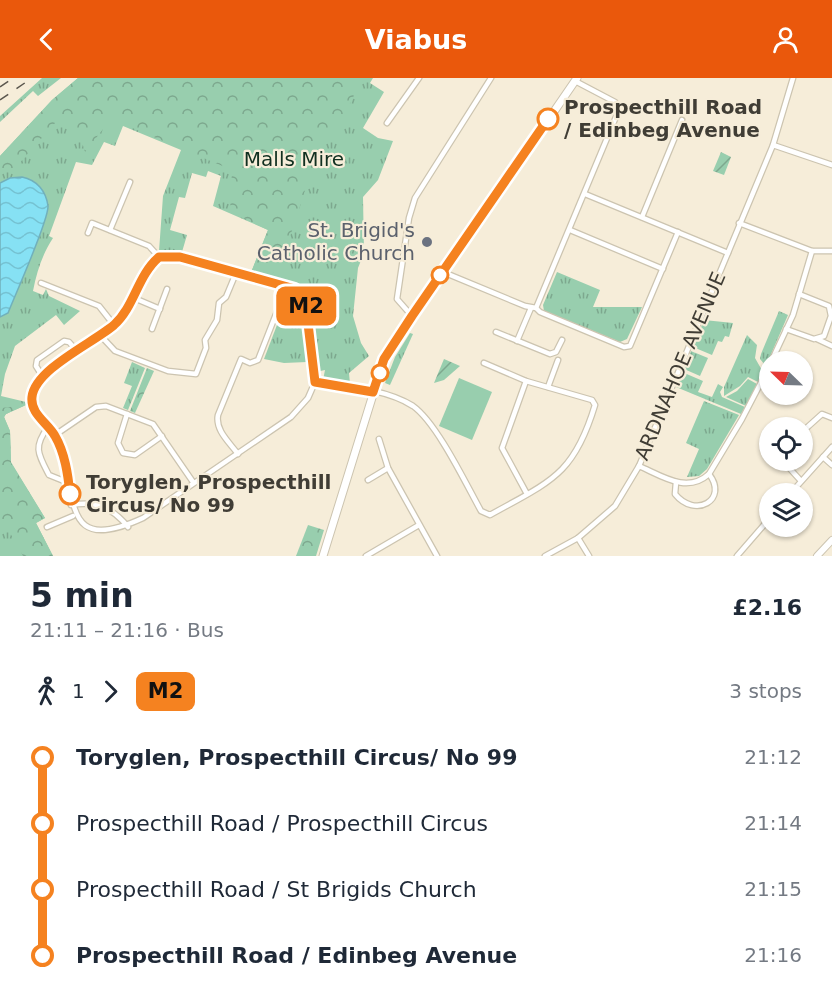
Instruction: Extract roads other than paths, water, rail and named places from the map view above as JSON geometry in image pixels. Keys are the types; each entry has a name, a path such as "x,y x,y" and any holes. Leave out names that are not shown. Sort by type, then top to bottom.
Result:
{"main road":[{"path":"323,556 384,359 576,79"}],"street":[{"path":"387,123 419,78"},
{"path":"412,316 397,299 414,200 490,78"},
{"path":"517,341 570,230 618,107 615,102 576,79"},
{"name":"ARDNAHOE AVENUE","path":"545,556 578,538 615,506 639,466 773,144 791,79"},
{"path":"642,217 682,120"},
{"path":"773,144 832,165"},
{"path":"110,231 130,182"},
{"path":"585,194 728,253"},
{"path":"88,233 92,223 149,246 159,257 180,257 287,286 299,292 306,307 315,382 308,398 291,417 238,454 128,527 103,536 88,533 73,516 69,483 55,435 33,404 34,390 43,377 114,325 134,298 144,274 159,257"},
{"path":"739,223 812,251 832,250"},
{"path":"570,230 663,268"},
{"path":"442,272 624,347 630,346 678,232"},
{"path":"776,351 800,294 812,251"},
{"path":"100,335 115,351 168,371 180,371 192,376 196,374 206,348 205,340 217,320 219,303 226,297 236,273"},
{"path":"41,283 99,306 114,325"},
{"path":"238,454 220,429 217,423 218,415 242,359 250,363 258,360 287,286"},
{"path":"152,329 167,289"},
{"path":"800,294 829,306 831,310 824,336 818,339"},
{"path":"134,298 160,309"},
{"path":"786,329 832,346"},
{"path":"496,332 550,354 556,352 562,339"},
{"path":"43,377 35,363 64,340 77,351"},
{"path":"548,387 558,360"},
{"path":"315,382 373,392 408,403 423,415 484,513 490,514 550,481 577,454 595,405 592,400 526,381 484,363"},
{"path":"526,381 502,448 527,494"},
{"path":"639,466 676,482 690,485 709,474 742,419 759,385"},
{"path":"55,435 100,405 127,414 153,424 194,482"},
{"path":"127,414 118,443 123,453 135,455 162,436"},
{"path":"813,422 822,414 832,418"},
{"path":"48,428 37,445 38,454 49,475 69,483"},
{"path":"379,439 388,468 437,556"},
{"path":"792,471 801,481 832,447"},
{"path":"823,457 832,465"},
{"path":"368,480 388,468"},
{"path":"676,482 675,494 681,501 691,506 703,506 712,499 716,489 715,482 709,474"},
{"path":"71,505 86,503 105,507 128,527"},
{"path":"48,526 73,516"},
{"path":"366,556 419,525"},
{"path":"736,556 759,530"},
{"path":"578,538 589,556"},
{"path":"817,556 832,540"}],"water":[{"path":"22,177 32,181 43,191 48,206 47,214 8,313 0,317 0,183 10,178"}],"railway":[{"path":"0,87 13,78"},
{"path":"0,100 32,78"}],"place":[{"name":"Prospecthill Road / Edinbeg Avenue","path":"548,119"},
{"name":"St. Brigid's Catholic Church","path":"427,242"},
{"name":"Toryglen, Prospecthill Circus/ No 99","path":"70,494"}],"park label":[{"name":"Malls Mire","path":"294,159"}]}
